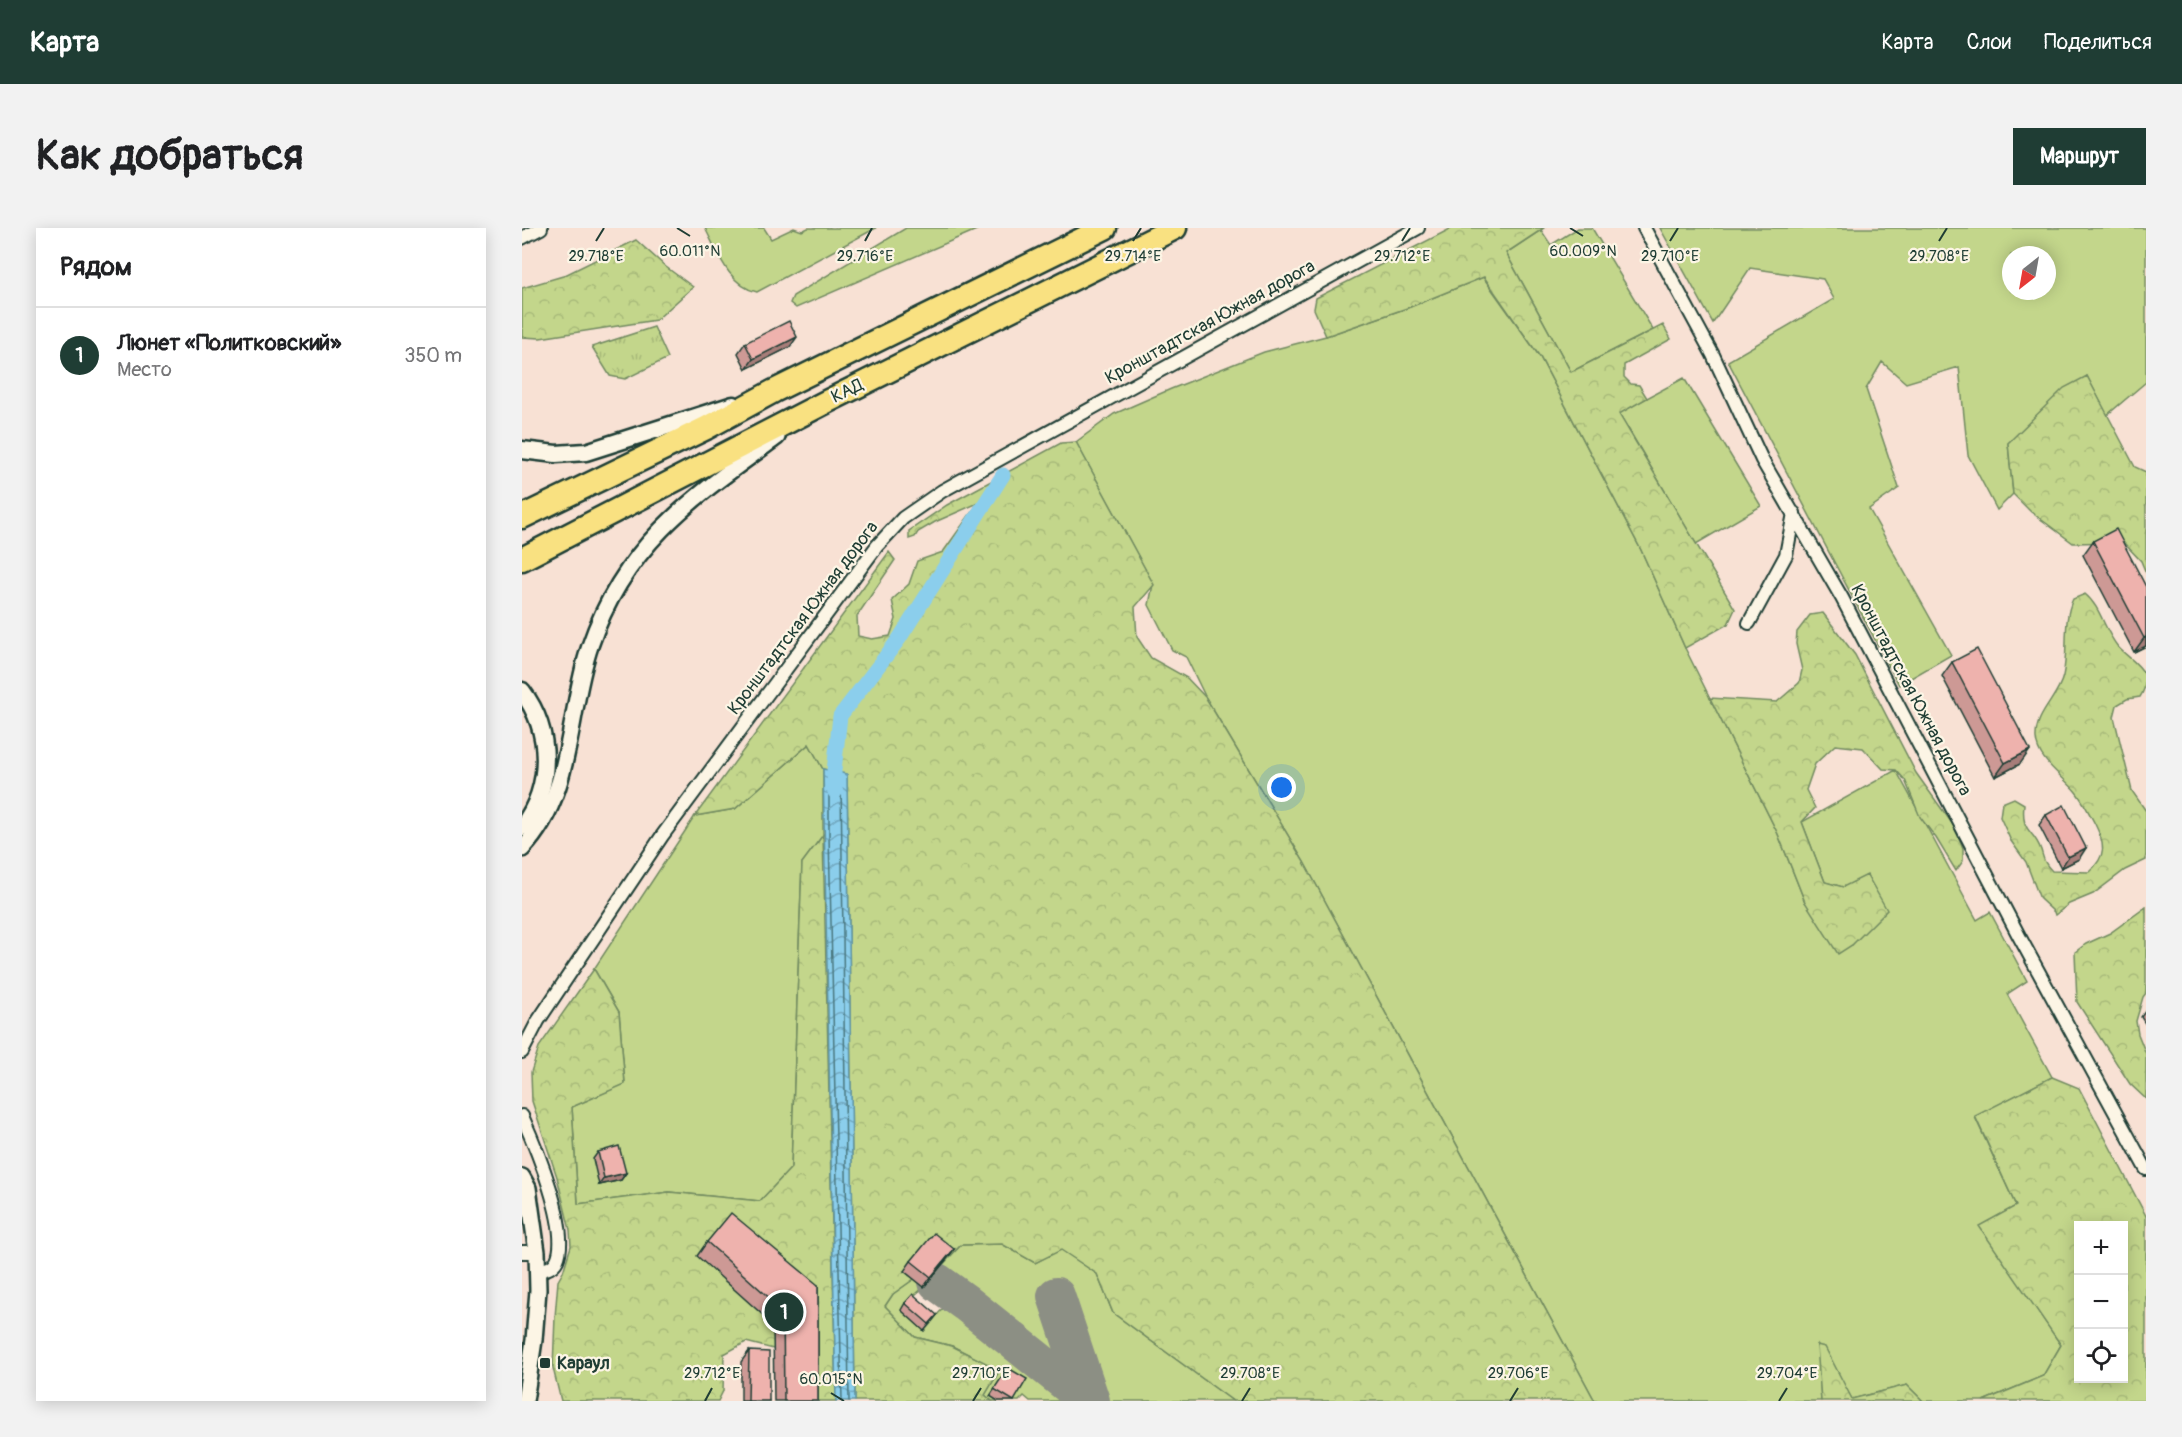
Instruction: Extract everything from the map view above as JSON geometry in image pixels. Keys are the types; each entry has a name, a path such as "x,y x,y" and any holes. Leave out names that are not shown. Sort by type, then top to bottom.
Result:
{"highway":[{"name":"КАД","path":"522,517 706,428 774,391 1105,228"},
{"name":"КАД","path":"522,559 828,401 1175,228"}],"main road":[{"path":"522,450 556,454 586,452 774,391"},
{"path":"522,690 532,705 541,727 546,750 542,786 535,805 522,827"}],"street":[{"path":"522,238 541,228"},
{"name":"Кронштадтская Южная дорога","path":"522,1052 538,1021 662,836 877,546 903,518 942,491 1418,228"},
{"name":"Кронштадтская Южная дорога","path":"1644,228 1713,355 1762,460 1842,598 2019,936 2146,1169"},
{"path":"522,849 534,837 553,802 566,756 590,646 605,610 634,562 654,535 703,490 828,401"},
{"path":"1749,623 1786,555 1794,513"},
{"path":"522,1116 548,1180 558,1225 560,1248 557,1260 551,1268 538,1271"},
{"path":"522,1167 530,1252 538,1271 537,1311 529,1398"}],"green space":[{"path":"705,228 764,228 771,239 794,228 802,231 808,228 876,228 757,292 739,283 731,275"},
{"path":"906,228 981,228 796,308 790,303 793,296"},
{"path":"1452,228 1544,228 1506,253 1571,372 1663,325 1671,339 1624,365 1624,377 1631,384 1639,385 1647,398 1619,414 1735,609 1728,624 1685,648 1641,550 1540,357 1484,277 1410,307 1326,336 1314,309 1316,298"},
{"path":"1578,228 1592,228 1653,330 1571,372 1506,253 1541,230 1551,245"},
{"path":"1660,228 2146,228 2146,382 2107,415 2087,376 2008,443 2013,494 1997,510 1968,455 1959,367 1906,383 1882,362 1866,389 1899,488 1869,509 1951,655 1899,685 1728,361 1834,299 1823,279 1750,268 1713,323"},
{"path":"636,240 693,287 656,320 540,338 522,337 522,288 563,276"},
{"path":"1483,277 1540,357 1641,550 1685,648 1778,834 1805,902 1852,945 1862,934 1843,887 1825,882 1802,822 1896,770 1977,920 1990,912 2027,981 2007,994 2052,1077 1975,1117 2016,1206 1980,1226 2061,1345 2043,1376 1983,1401 1923,1401 1907,1385 1852,1399 1818,1345 1821,1401 1595,1401 1304,862 1206,698 1186,657 1172,650 1149,605 1153,584 1076,442 1114,414 1171,389 1264,352 1326,336 1410,307"},
{"path":"654,327 668,358 625,379 610,376 592,347"},
{"path":"2087,376 2135,467 2146,472 2146,573 2141,561 2123,542 2073,543 2031,512 2013,494 2008,443 2064,388"},
{"path":"1684,378 1761,506 1696,544 1619,413"},
{"path":"1076,442 1154,585 1135,607 1137,637 1151,658 1187,678 1206,698 1304,862 1595,1401 1233,1401 1113,1313 1097,1274 1061,1250 1035,1263 1002,1244 961,1245 947,1259 904,1271 914,1279 893,1294 885,1306 915,1337 952,1346 1000,1370 985,1395 992,1401 855,1401 847,775 823,769 809,744 735,809 695,816 889,552 895,560 857,616 858,636 872,639 890,636 896,619 892,600 909,584 917,561 943,552 978,503 935,522 909,539 909,531 947,505 1061,443"},
{"path":"2085,594 2095,605 2118,647 2136,663 2145,675 2145,686 2140,697 2127,699 2117,705 2114,717 2132,791 2146,811 2146,860 2125,870 2093,894 2069,904 2055,915 2040,899 2026,862 2011,841 2000,817 2002,803 2014,798 2024,804 2026,826 2038,843 2047,866 2052,871 2089,872 2099,861 2102,844 2095,824 2076,792 2046,761 2037,746 2036,738 2039,721 2063,676 2068,617 2073,599"},
{"path":"1823,613 1855,655 1916,773 1954,826 1963,848 1963,861 1956,871 1920,817 1905,780 1896,770 1883,769 1863,748 1835,745 1815,764 1806,790 1815,808 1802,822 1825,882 1843,887 1867,875 1887,910 1852,945 1838,954 1805,902 1778,834 1710,698 1777,702 1799,683 1802,670 1796,644 1797,632 1810,615"},
{"path":"809,744 823,769 823,835 802,863 791,1168 760,1201 669,1192 578,1204 572,1107 625,1083 619,1012 594,969 695,816 735,809"},
{"path":"823,835 836,1401 794,1401 789,1353 746,1342 724,1354 723,1391 718,1401 561,1401 553,1368 555,1317 558,1281 571,1246 570,1230 557,1177 532,1101 531,1072 539,1047 594,969 619,1012 625,1084 572,1107 578,1204 669,1192 760,1201 791,1168 802,863"},
{"path":"2146,907 2146,993 2136,1021 2138,1034 2146,1054 2146,1099 2130,1084 2077,1002 2075,952 2110,933"},
{"path":"2052,1077 2079,1088 2146,1216 2146,1401 1983,1401 2043,1376 2061,1345 1979,1226 2016,1206 1975,1116"},
{"path":"1002,1244 1035,1263 1061,1249 1097,1274 1113,1313 1233,1401 1099,1401 936,1272 961,1245"},
{"path":"914,1279 924,1287 908,1301 924,1331 945,1308 965,1307 1081,1401 1030,1401 1024,1396 1019,1401 992,1401 985,1395 999,1370 952,1346 915,1337 885,1306 893,1294"},
{"path":"1817,1345 1825,1347 1852,1399 1907,1385 1923,1401 1821,1401"}],"water":[{"path":"823,769 847,774 855,1401 836,1401"}],"building":[{"path":"789,321 797,337 753,359 745,343"},
{"path":"2116,529 2146,587 2146,637 2144,638 2093,541"},
{"path":"1977,649 2030,750 2005,763 1952,662"},
{"path":"2064,805 2086,848 2068,857 2046,815"},
{"path":"619,1146 626,1173 604,1178 598,1152"},
{"path":"731,1213 818,1285 818,1401 784,1401 783,1310 707,1242"},
{"path":"934,1233 954,1249 931,1277 911,1261"},
{"path":"913,1294 937,1315 929,1324 905,1303"},
{"path":"749,1351 769,1352 769,1401 748,1401"},
{"path":"1008,1368 1027,1379 1014,1401 994,1389"}],"waterway":[{"path":"835,792 834,771 840,716 899,639 1003,475"}],"taxiway":[{"path":"937,1282 1089,1401"},
{"path":"1056,1296 1091,1401"}],"place":[{"name":"Люнет «Политковский»","path":"784,1312"},
{"name":"Караул","path":"545,1363"}]}
